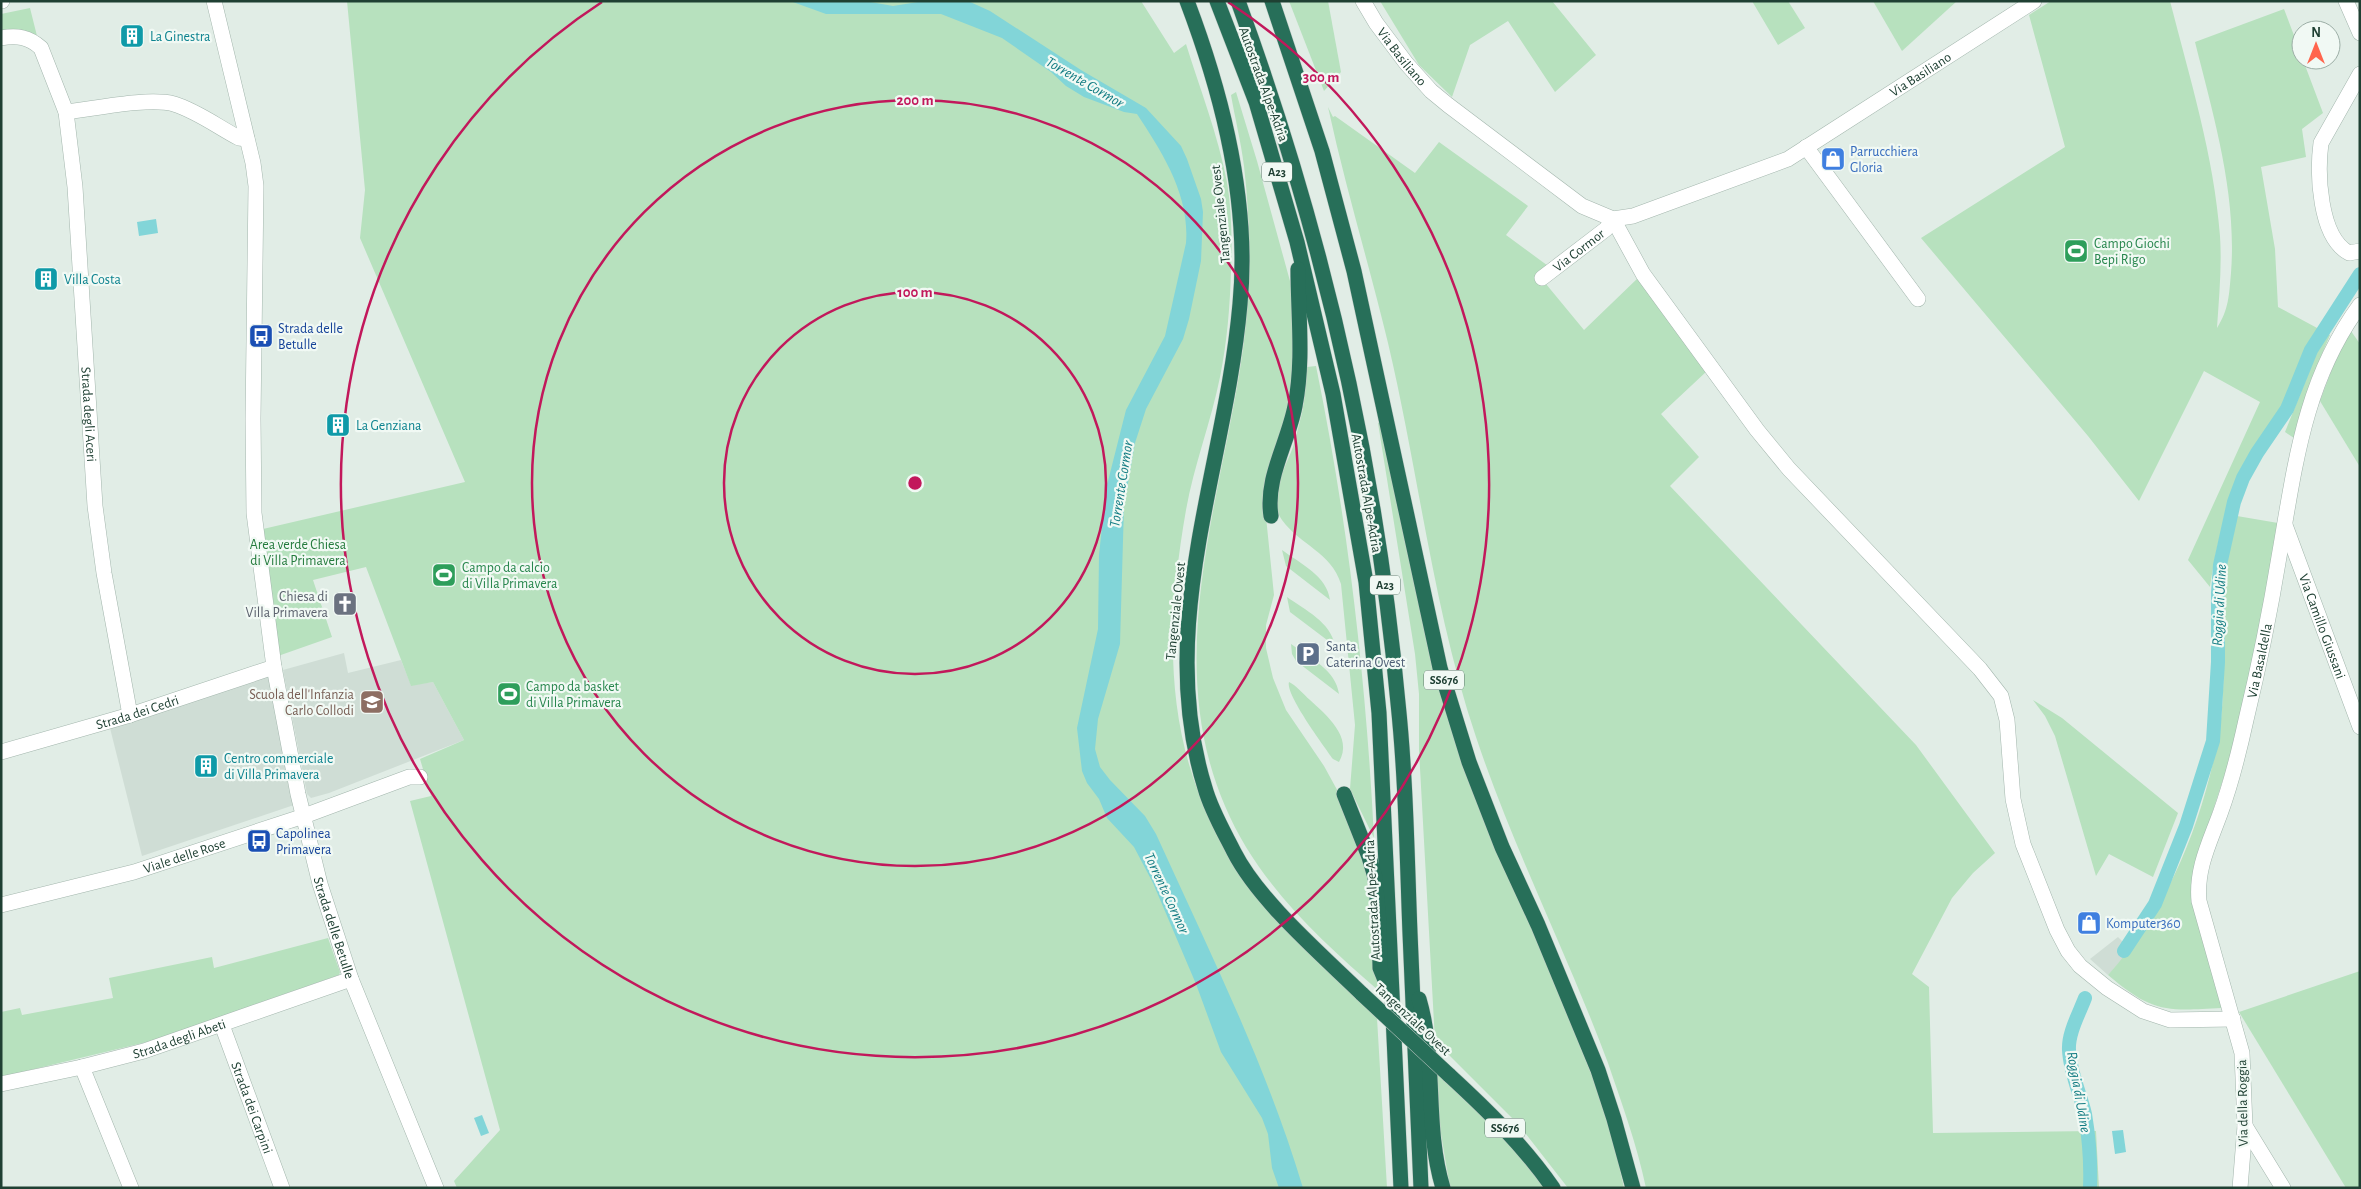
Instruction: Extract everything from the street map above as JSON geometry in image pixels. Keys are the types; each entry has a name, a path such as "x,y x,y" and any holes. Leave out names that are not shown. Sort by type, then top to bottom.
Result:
{"highway":[{"name":"Tangenziale Ovest","path":"1187,1 1215,84 1231,158 1242,251 1240,303 1232,360 1202,518 1186,639 1186,681 1190,722 1205,790 1235,854 1259,890 1362,994 1500,1123 1530,1156 1553,1188"},
{"name":"Autostrada Alpe-Adria","path":"1217,1 1256,102 1298,242 1333,394 1366,582 1378,713 1401,1188"},
{"name":"Autostrada Alpe-Adria","path":"1238,1 1268,83 1299,182 1335,319 1365,456 1384,576 1399,704 1422,1188"},
{"name":"SS676","path":"1272,1 1322,150 1354,271 1442,676 1469,762 1502,847 1538,925 1598,1070 1633,1188"},
{"path":"1270,516 1271,488 1290,427 1298,384 1301,321 1298,242"},
{"path":"1344,794 1366,849 1375,878 1379,921 1380,968 1393,998"},
{"path":"1411,974 1425,1022 1433,1146 1443,1188"}],"street":[{"name":"Strada delle Betulle","path":"214,1 247,139 256,186 253,419 254,513 274,667 304,816 320,884 351,979 436,1188"},
{"name":"Via Basiliano","path":"1363,1 1376,23 1406,63 1448,105 1582,206 1613,219 1633,216 1714,184 1752,173 1788,159 2034,1"},
{"path":"2346,1 2360,32"},
{"name":"Strada degli Aceri","path":"1,38 23,37 33,41 41,48 66,112 75,187 95,506 104,573 130,715"},
{"path":"2360,74 2322,143 2321,195 2328,224 2338,244 2350,253 2360,251"},
{"path":"66,112 154,102 173,104 188,109 239,138 247,139"},
{"path":"1806,147 1918,299"},
{"path":"1613,219 1643,274 1767,443 1847,531 1980,669 2001,696 2007,720 2013,799 2023,844 2057,930 2068,951 2080,966 2107,988 2143,1011 2170,1020 2233,1019"},
{"name":"Via Cormor","path":"1542,278 1606,229 1613,219"},
{"name":"Via Basaldella","path":"2233,1019 2199,901 2198,880 2207,846 2232,778 2246,720 2259,664 2302,433 2317,381 2333,346 2360,305"},
{"name":"Via Camillo Giussani","path":"2284,524 2360,727"},
{"name":"Strada dei Cedri","path":"1,752 130,715 274,667"},
{"name":"Viale delle Rose","path":"1,905 134,872 304,816 409,777 420,777"},
{"name":"Strada degli Abeti","path":"1,1084 144,1052 351,979"},
{"name":"Via della Roggia","path":"2233,1019 2242,1053 2245,1126 2240,1188"},
{"name":"Strada dei Carpini","path":"222,1025 282,1188"},
{"path":"82,1067 131,1188"},
{"path":"2245,1126 2283,1188"}],"shaded area":[{"path":"344,653 348,673 401,660 411,685 433,682 464,740 329,793 311,798 307,794 283,670"},
{"path":"268,675 294,805 142,856 110,728"},
{"path":"2118,937 2131,950 2108,975 2090,959"}],"green space":[{"name":"Area verde Chiesa di Villa Primavera","path":"347,1 1141,1 1174,53 1186,44 1223,164 1230,204 1232,249 1229,311 1222,364 1216,394 1189,493 1175,591 1173,631 1177,710 1185,749 1197,788 1228,855 1245,881 1280,923 1377,1018 1387,1188 457,1188 454,1181 500,1130 410,801 431,796 420,759 464,740 433,682 411,686 366,567 313,580 332,637 278,656 263,529 465,482 360,238 365,190"},
{"path":"1289,1 1328,1 1341,72 1324,91"},
{"path":"1380,1 1552,1 1596,55 1555,92 1508,21 1470,45 1452,97 1419,65"},
{"path":"1752,1 1788,1 1805,28 1778,45"},
{"path":"1873,1 1957,1 1902,51"},
{"name":"Campo Giochi Bepi Rigo","path":"2051,1 2170,1 2207,147 2217,206 2221,259 2217,328 2224,314 2229,295 2232,244 2231,214 2222,156 2195,42 2284,9 2291,28 2291,70 2307,70 2323,113 2302,129 2306,157 2261,167 2275,249 2278,307 2319,329 2308,348 2287,399 2254,449 2236,487 2218,544 2210,587 2188,560 2260,402 2204,371 2139,501 2088,436 1921,238 2065,147 2029,15"},
{"path":"30,8 37,36 20,29 1,32 1,14"},
{"path":"1236,92 1293,292 1295,371 1266,517 1274,595 1266,625 1266,648 1273,678 1286,710 1324,766 1341,797 1369,874 1379,991 1291,907 1254,860 1238,834 1225,806 1207,750 1198,693 1197,636 1202,578 1243,349 1249,280 1249,235 1243,157 1231,95"},
{"path":"1328,107 1333,117 1335,116 1415,173 1439,142 1528,206 1506,235 1559,274 1546,284 1584,330 1639,277 1707,371 1661,414 1699,457 1670,486 1916,745 1995,853 1973,873 1952,898 1912,974 1929,987 1933,1133 2096,1131 2099,1188 1646,1188 1634,1140 1608,1063 1506,819 1476,737 1461,689 1437,591 1388,343"},
{"path":"2351,331 2360,344 2360,467 2320,401 2335,361"},
{"path":"2325,332 2330,335 2311,380 2294,438 2285,432"},
{"path":"1316,366 1337,483 1354,601 1371,778 1374,838 1350,789 1355,725 1341,584 1336,573 1323,556 1289,529 1278,512 1276,503 1279,483 1293,447 1302,413 1307,367"},
{"path":"1382,422 1430,647 1542,951 1596,1086 1614,1143 1624,1188 1568,1188 1519,1125 1435,1041 1419,750 1419,694 1415,654 1378,423"},
{"path":"2237,516 2278,523 2250,676 2231,755 2199,853 2222,1008 2173,1009 2160,1007 2137,997 2108,975 2130,949 2150,920 2167,890 2182,859 2205,794 2221,719 2224,657 2222,594 2227,555"},
{"path":"1282,550 1319,577 1328,592 1330,600 1286,566"},
{"path":"1287,597 1323,623 1333,638 1335,646 1290,612"},
{"path":"1291,644 1328,671 1337,686 1339,694 1296,661 1292,654"},
{"path":"1289,682 1297,687 1336,727 1343,744 1343,753 1339,762 1333,759 1306,720 1293,697 1289,688"},
{"path":"2033,700 2062,718 2178,813 2153,877 2109,854 2096,876 2055,736 2045,716"},
{"path":"328,938 340,972 339,975 151,1041 1,1077 1,1012 20,1008 22,1015 113,998 109,978 212,957 214,968"},
{"path":"2360,971 2360,1188 2346,1188 2239,1012"},
{"path":"1436,1071 1477,1105 1548,1188 1450,1188 1440,1128"}],"water":[{"name":"Torrente Cormor","path":"790,1 865,1 893,6 924,1 968,1 990,11 1081,70 1146,108 1181,146 1187,159 1201,199 1203,212 1201,261 1183,339 1146,409 1135,443 1124,506 1120,644 1098,719 1095,749 1100,767 1145,816 1156,834 1236,1008 1272,1097 1303,1188 1279,1188 1272,1168 1268,1134 1262,1118 1221,1052 1196,984 1153,883 1134,847 1107,818 1099,799 1087,783 1082,771 1077,728 1098,629 1099,555 1106,489 1126,410 1165,336 1186,243 1184,208 1179,191 1165,159 1137,114 1124,112 1084,97 1066,86 1051,72 1002,38 941,14 826,14"},
{"path":"156,219 158,233 139,236 137,222"},
{"path":"482,1115 489,1133 481,1136 474,1118"},
{"path":"2123,1130 2126,1152 2115,1154 2112,1131"}],"waterway":[{"name":"Roggia di Udine","path":"2124,951 2155,904 2186,826 2213,741 2218,662 2220,565 2234,502 2243,478 2257,453 2287,409 2311,350 2360,274"},
{"name":"Roggia di Udine","path":"2085,998 2072,1030 2069,1050 2071,1066 2085,1114 2089,1142 2090,1188"}],"place":[{"name":"La Ginestra","path":"132,36"},
{"name":"Parrucchiera Gloria","path":"1833,159"},
{"name":"Campo Giochi Bepi Rigo","path":"2076,251"},
{"name":"Villa Costa","path":"46,279"},
{"name":"Strada delle Betulle","path":"261,336"},
{"name":"La Genziana","path":"338,425"},
{"name":"Campo da calcio di Villa Primavera","path":"444,575"},
{"name":"Chiesa di Villa Primavera","path":"345,604"},
{"name":"Santa Caterina Ovest","path":"1308,654"},
{"name":"Campo da basket di Villa Primavera","path":"509,694"},
{"name":"Scuola dell'Infanzia Carlo Collodi","path":"372,702"},
{"name":"Centro commerciale di Villa Primavera","path":"206,766"},
{"name":"Capolinea Primavera","path":"259,841"},
{"name":"Komputer360","path":"2089,923"}]}
